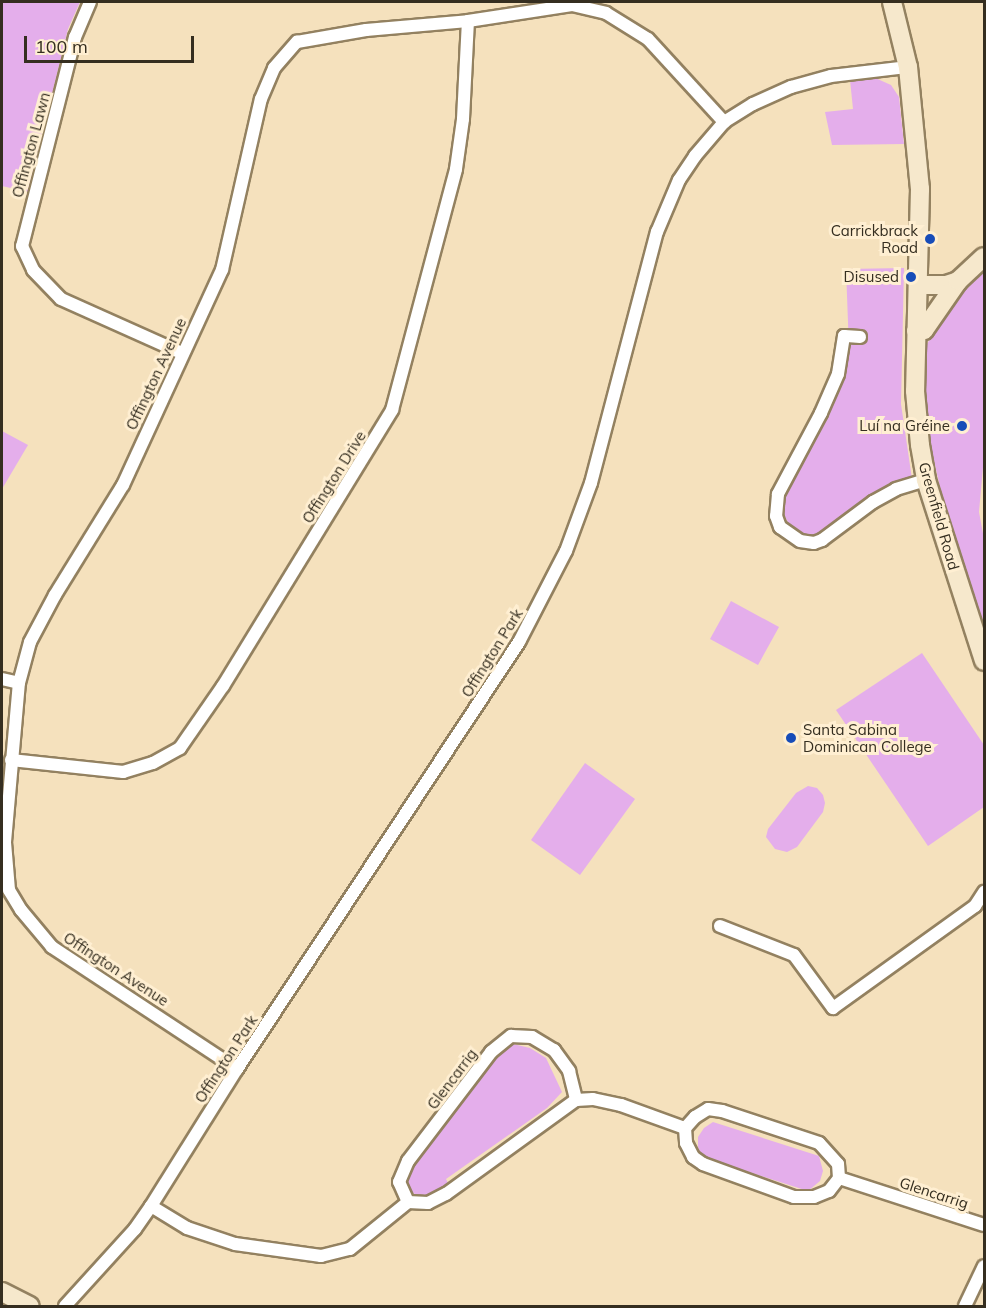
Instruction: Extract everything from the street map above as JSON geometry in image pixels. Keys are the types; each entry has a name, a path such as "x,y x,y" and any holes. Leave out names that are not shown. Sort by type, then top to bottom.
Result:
{"main road":[{"path":"892,2 908,68 920,189 916,331 924,330 958,281 984,256"},
{"path":"918,285 946,285 958,281"},
{"name":"Greenfield Road","path":"916,331 916,420 926,480 984,661"},
{"path":"2,1292 30,1306"}],"street":[{"name":"Offington Lawn","path":"90,2 75,37 22,246 33,270 61,299 182,352"},
{"name":"Offington Avenue","path":"237,1069 52,947 21,910 9,890 5,842 19,683 30,642 55,595 123,485 182,352 222,270 261,99 274,68 297,42 366,30 468,21 572,3 606,13 648,39 724,122"},
{"name":"Offington Drive","path":"11,760 123,772 153,763 180,748 223,686 392,410 456,169 463,119 468,21"},
{"name":"Offington Park","path":"65,1306 135,1229 151,1206 237,1069 519,642 566,552 591,483 657,231 680,180 724,122 753,104 791,87 831,76 908,68"},
{"path":"860,337 844,336 838,374 821,413 778,494 776,516 780,526 800,541 814,543 822,540 896,489 926,480"},
{"path":"2,679 19,683"},
{"path":"720,926 794,955 833,1008 975,906 984,892"},
{"name":"Glencarrig","path":"408,1202 399,1182 408,1161 490,1052 512,1036 532,1037 554,1050 569,1071 576,1100"},
{"path":"151,1206 187,1228 235,1244 321,1256 350,1249 408,1202 428,1203 446,1194 576,1100 593,1099 621,1105 685,1128"},
{"path":"708,1109 722,1111 819,1143 838,1164 839,1178 829,1191 814,1197 794,1197 703,1164 693,1157 689,1150 685,1128 695,1117 708,1109"},
{"name":"Glencarrig","path":"839,1178 984,1225"},
{"path":"965,1306 984,1266"}],"shaded area":[{"path":"2,2 80,2 68,29 28,192 2,186"},
{"path":"873,77 891,85 899,97 904,144 832,145 825,112 853,109 850,80"},
{"path":"904,268 901,404 912,479 831,528 810,537 791,529 783,512 787,488 837,393 849,349 846,269"},
{"path":"984,269 984,456 979,512 984,539 984,641 943,501 925,420 925,347 963,287"},
{"path":"2,431 28,445 2,489"},
{"path":"731,601 779,627 758,665 710,639"},
{"path":"922,653 984,745 984,807 928,846 836,710"},
{"path":"585,763 635,799 580,875 531,840"},
{"path":"808,786 817,788 823,795 825,803 823,812 797,847 787,852 775,849 766,837 768,829 796,793"},
{"path":"513,1044 530,1048 546,1058 562,1092 547,1108 446,1179 448,1183 433,1194 422,1196 412,1193 404,1181 406,1173 501,1051"},
{"path":"713,1122 819,1156 823,1171 820,1181 808,1191 702,1157 698,1147 698,1137 704,1128"}],"place":[{"name":"Carrickbrack Road","path":"930,239"},
{"name":"Disused","path":"911,277"},
{"name":"Luí na Gréine","path":"962,426"},
{"name":"Santa Sabina Dominican College","path":"791,738"}]}
